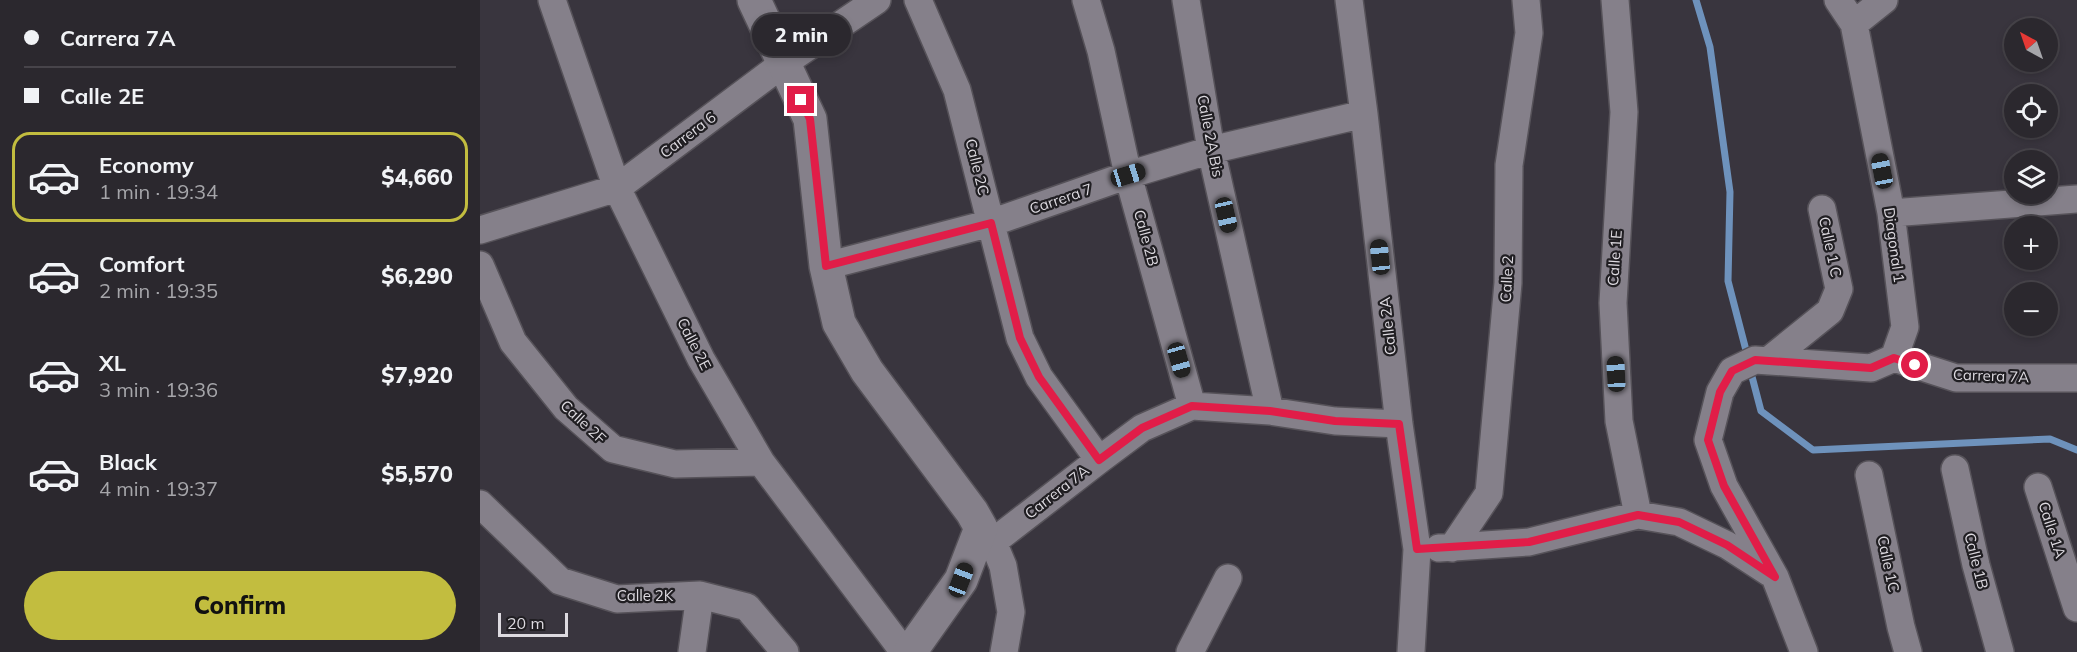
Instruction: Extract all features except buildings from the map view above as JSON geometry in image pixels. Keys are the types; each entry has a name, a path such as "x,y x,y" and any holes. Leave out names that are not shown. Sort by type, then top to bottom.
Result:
{"street":[{"name":"Calle 2E","path":"552,0 617,188 701,359 761,462 903,652"},
{"path":"754,0 810,119 826,266 839,323 867,371 972,512 1003,566 1011,612 1004,652"},
{"name":"Carrera 6","path":"480,230 617,188 783,63 877,0"},
{"name":"Calle 2C","path":"918,0 957,90 1020,338 1039,377 1099,460"},
{"name":"Calle 2B","path":"1086,0 1101,51 1128,175 1192,406"},
{"name":"Calle 2A Bis","path":"1186,0 1211,150 1270,411"},
{"name":"Calle 2A","path":"1349,0 1399,424 1417,549 1411,652"},
{"name":"Calle 2","path":"1452,548 1489,493 1508,283 1509,165 1529,33 1526,0"},
{"name":"Calle 1E","path":"1615,0 1624,112 1613,303 1618,422 1638,515"},
{"path":"1838,0 1854,24 1884,0"},
{"name":"Diagonal 1","path":"1854,24 1891,213 1905,327 1894,358"},
{"name":"Carrera 7","path":"826,266 991,223 1128,175 1211,150 1364,114"},
{"path":"1891,213 2077,199"},
{"name":"Calle 1 C","path":"1752,364 1830,310 1839,289 1822,209"},
{"name":"Calle 2F","path":"480,265 513,342 566,408 613,449 675,464 761,462"},
{"path":"1804,652 1775,577 1724,486 1708,440 1720,392 1752,364 1871,368 1894,358"},
{"name":"Carrera 7A","path":"1894,358 1956,378 2077,378"},
{"name":"Carrera 7A","path":"987,535 1099,460 1142,428 1192,406 1270,411 1335,421 1399,424"},
{"name":"Calle 1B","path":"1955,469 1976,565 2000,652"},
{"name":"Calle 1C","path":"1869,475 1908,652"},
{"name":"Calle 1A","path":"2038,487 2077,608"},
{"name":"Calle 2K","path":"480,504 560,581 617,599 700,595 747,607 785,652"},
{"path":"1417,549 1529,542 1638,515 1679,522 1727,545 1775,577"},
{"path":"910,652 961,580 987,535"},
{"path":"1190,652 1228,578"},
{"path":"692,652 700,595"}],"waterway":[{"path":"1696,0 1710,47 1730,192 1728,281 1748,358"},
{"path":"1750,369 1761,411 1813,450 2050,439 2077,450"}],"route":[{"path":"801,100 810,119 826,266 991,223 1020,338 1039,377 1099,460 1142,428 1192,406 1270,411 1335,421 1399,424 1417,549 1529,542 1638,515 1679,522 1727,545 1775,577 1724,486 1708,440 1720,392 1732,371 1755,360 1871,368 1894,358 1915,365"}]}
